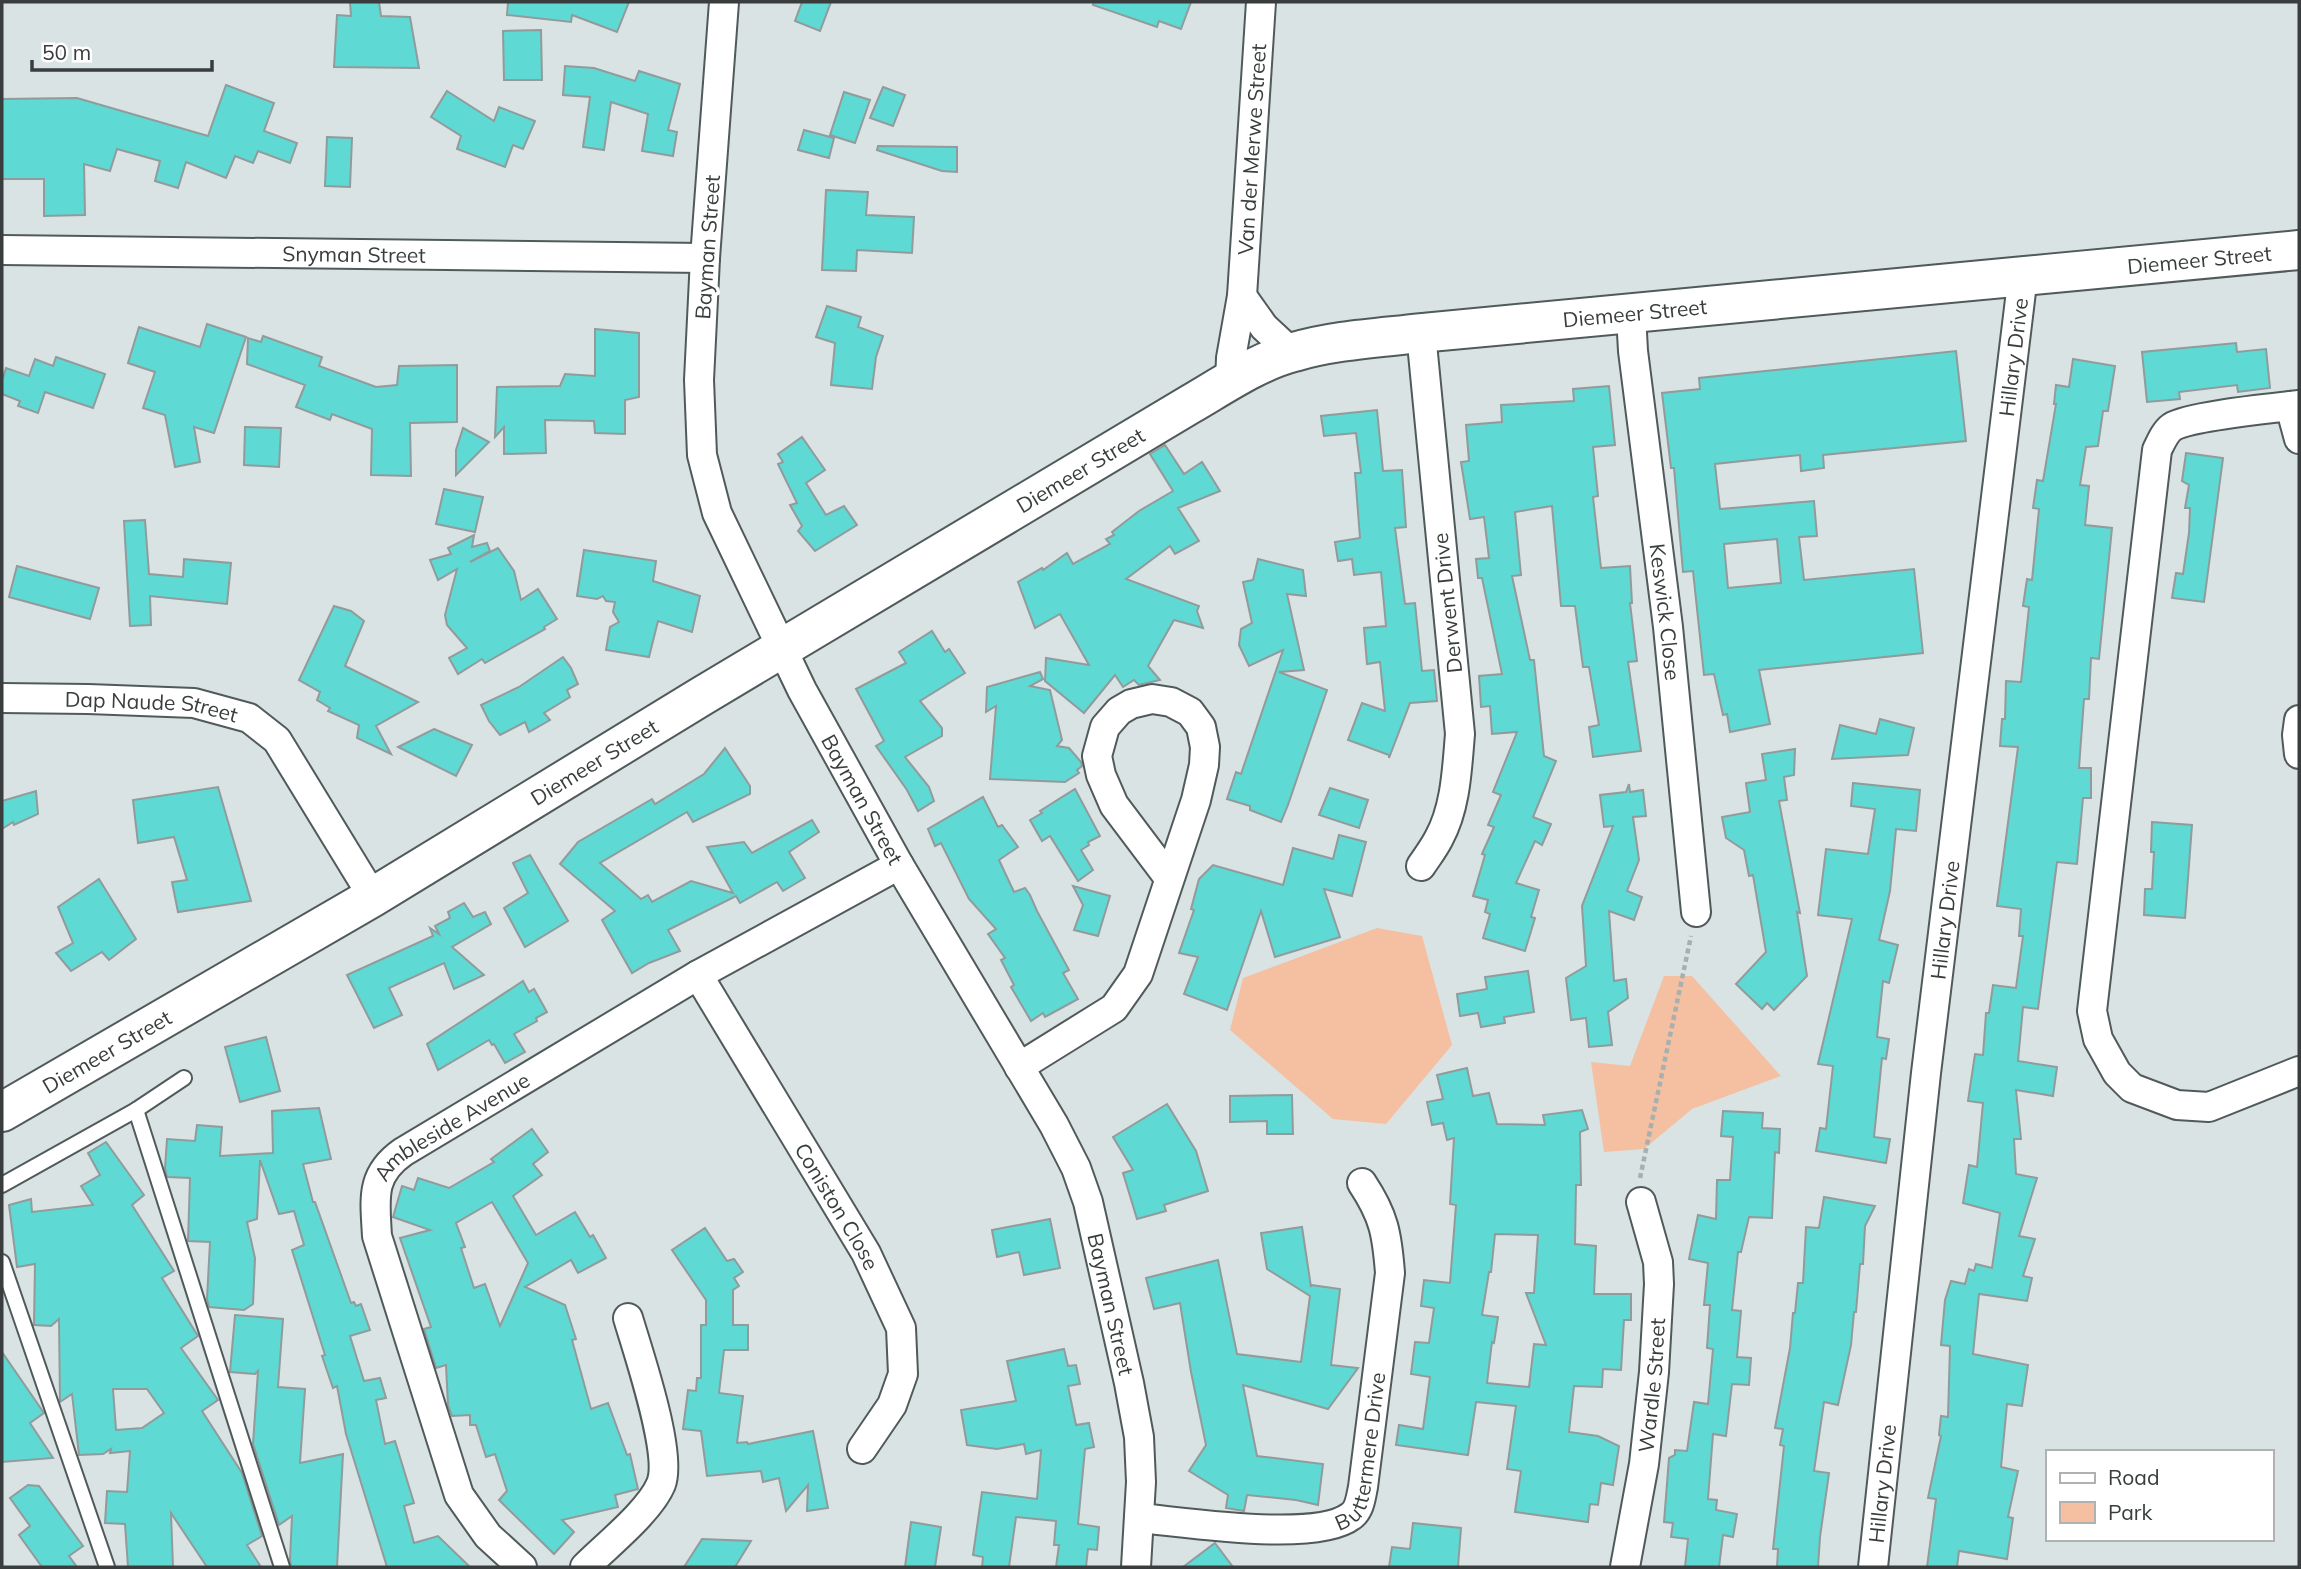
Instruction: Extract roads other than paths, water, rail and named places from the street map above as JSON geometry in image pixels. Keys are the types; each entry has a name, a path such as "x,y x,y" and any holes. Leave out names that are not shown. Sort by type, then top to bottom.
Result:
{"street":[{"name":"Bayman Street","path":"724,2 699,380 702,454 717,513 781,650 900,865 1076,1168 1088,1202 1139,1437 1141,1482 1136,1567"},
{"name":"Van der Merwe Street","path":"1230,382 1231,358 1242,296 1261,2"},
{"name":"Snyman Street","path":"2,250 705,258"},
{"name":"Diemeer Street","path":"2,1112 373,897 1230,382 1291,352 1325,344 1421,333 2299,250"},
{"name":"Hillary Drive","path":"1874,1567 1926,1073 2023,275"},
{"path":"1242,296 1264,327 1291,352"},
{"name":"Keswick Close","path":"1631,315 1633,351 1668,627 1696,912"},
{"name":"Derwent Drive","path":"1421,333 1460,733 1457,771 1449,812 1440,836 1421,866"},
{"path":"2299,439 2294,405 2190,421 2172,427 2157,450 2092,1011 2098,1039 2117,1073 2132,1088 2177,1105 2209,1107 2299,1071"},
{"name":"Dap Naude Street","path":"2,698 88,698 194,703 249,718 277,740 373,897"},
{"path":"1019,1068 1114,1008 1138,974 1196,800 1205,747 1201,727 1190,712 1171,702 1152,699 1131,704 1119,711 1105,727 1097,756 1101,775 1115,805 1168,878"},
{"path":"2299,720 2299,754"},
{"name":"Ambleside Avenue","path":"522,1567 488,1536 459,1495 377,1236 375,1193 386,1166 403,1152 698,975 900,865"},
{"name":"Coniston Close","path":"698,975 866,1253 901,1328 903,1374 892,1405 862,1449"},
{"name":"Buttermere Drive","path":"1139,1518 1283,1530 1316,1529 1335,1524 1355,1512 1363,1487 1391,1273 1388,1239 1379,1209 1362,1183"},
{"name":"Wardle Street","path":"1625,1567 1644,1464 1660,1284 1658,1262 1641,1202"},
{"path":"585,1567 654,1496 663,1474 658,1429 628,1318"}],"lane":[{"path":"2,1185 136,1110 184,1078"},
{"path":"136,1110 282,1567"},
{"path":"2,1262 107,1567"}]}
